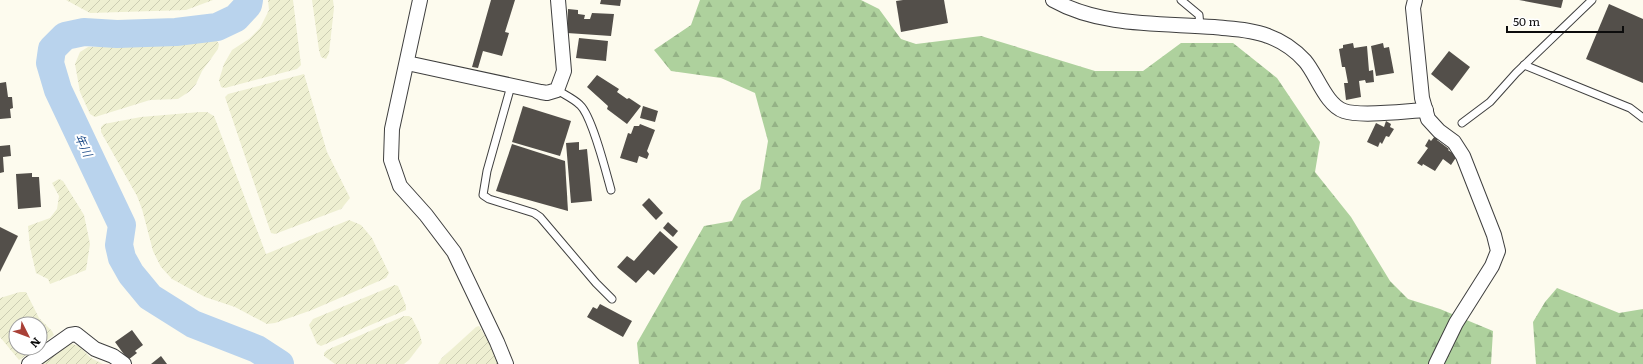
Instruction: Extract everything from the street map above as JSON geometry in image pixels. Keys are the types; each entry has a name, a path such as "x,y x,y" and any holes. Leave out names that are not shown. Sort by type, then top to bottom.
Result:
{"street":[{"path":"420,0 392,130 391,160 400,186 426,214 454,252 506,364"},
{"path":"407,63 547,93 557,90 564,71 558,0"},
{"path":"1053,0 1082,13 1110,19 1243,30 1267,36 1289,46 1305,62 1327,97 1337,107 1344,111 1356,113 1426,110"},
{"path":"1415,0 1414,8 1422,98 1429,122 1454,142 1463,156 1494,235 1498,252 1492,266 1456,323 1436,364"},
{"path":"29,364 70,335 76,334 95,348 114,356 124,364"}],"lane":[{"path":"1181,0 1199,15 1200,26"},
{"path":"1462,122 1490,102 1524,65 1592,0"},
{"path":"1524,65 1630,108 1643,118"},
{"path":"511,86 483,195 488,199 528,211 540,217 612,299"},
{"path":"557,90 581,106 587,113 611,190"}],"green space":[{"path":"66,0 213,0 186,10 90,13"},
{"path":"268,0 293,0 301,65 297,69 225,88 221,87 219,80 224,64 232,50 249,39 260,28 269,10"},
{"path":"312,0 333,0 334,8 329,53 326,59 321,57 319,50"},
{"path":"700,0 861,0 879,9 901,39 916,44 981,36 1095,71 1143,71 1181,43 1233,43 1277,78 1320,142 1315,172 1351,217 1390,281 1408,299 1440,309 1493,331 1491,364 639,364 637,343 704,226 732,221 742,201 760,189 768,141 755,93 721,78 671,71 654,50 691,25"},
{"path":"212,39 216,40 219,44 218,49 202,71 196,84 190,91 178,99 150,100 95,117 90,114 80,92 75,64 80,52 88,47 167,45"},
{"path":"304,74 327,152 350,198 341,209 275,234 271,233 225,97 228,94"},
{"path":"207,112 214,116 266,254 349,220 361,225 372,238 389,273 386,278 312,310 275,323 267,324 235,307 205,297 172,279 161,267 153,251 137,196 101,132 101,127 104,124 141,117"},
{"path":"59,179 63,181 84,215 90,244 86,270 50,284 48,279 36,273 30,247 28,226 50,218 57,209 59,196 52,183"},
{"path":"395,285 398,286 406,306 406,310 321,346 317,344 309,325 313,319"},
{"path":"1557,288 1619,313 1643,309 1643,364 1536,364 1533,322 1545,302"},
{"path":"20,292 26,292 38,316 8,316 8,347 0,337 0,298"},
{"path":"404,316 409,316 412,318 419,332 422,343 404,364 335,364 324,356 324,353 327,350"},
{"path":"479,326 495,352 498,364 438,364 442,358 476,327"},
{"path":"48,327 52,331 54,335 48,340"},
{"path":"69,343 79,346 91,358 103,364 39,364"},
{"path":"16,356 25,356 19,360"}],"building":[{"path":"491,0 515,0 505,32 509,33 502,56 483,51 478,68 472,67"},
{"path":"601,0 621,0 620,6 600,4"},
{"path":"944,0 948,23 901,32 896,1"},
{"path":"1519,0 1563,0 1561,8"},
{"path":"1609,4 1643,19 1643,83 1586,59"},
{"path":"568,9 578,10 578,14 585,15 584,19 590,19 592,13 614,14 611,36 567,33"},
{"path":"579,38 608,41 606,61 576,58"},
{"path":"1353,43 1354,48 1367,46 1369,71 1373,70 1374,82 1366,83 1365,80 1359,81 1361,97 1346,100 1344,83 1348,83 1345,67 1342,67 1339,49 1343,48 1343,45"},
{"path":"1383,43 1384,48 1389,47 1394,73 1376,76 1371,46"},
{"path":"1449,51 1470,67 1452,91 1431,74"},
{"path":"597,75 619,89 617,92 641,106 627,124 607,109 608,106 587,87"},
{"path":"6,82 8,97 12,97 13,108 10,109 11,118 0,119 0,83"},
{"path":"523,106 571,121 560,156 512,142"},
{"path":"643,106 658,111 655,122 640,118"},
{"path":"1386,121 1391,124 1390,127 1394,129 1389,137 1386,136 1382,144 1380,142 1378,147 1367,142 1376,123 1384,127"},
{"path":"640,124 655,130 647,151 649,154 647,159 639,156 637,163 620,158 628,133 631,134 634,126 639,126"},
{"path":"1435,136 1439,138 1437,140 1449,149 1448,150 1457,156 1451,165 1443,159 1435,171 1423,164 1422,166 1417,163 1428,148 1425,146 1429,139 1431,141"},
{"path":"579,142 579,150 587,149 592,201 571,203 566,143"},
{"path":"512,144 565,161 568,211 496,191"},
{"path":"10,145 11,156 3,157 4,172 0,173 0,146"},
{"path":"32,173 32,177 39,177 41,207 18,209 16,174"},
{"path":"649,198 663,213 656,220 642,205"},
{"path":"668,222 678,231 673,237 663,228"},
{"path":"0,227 18,236 0,272"},
{"path":"660,231 678,247 654,275 648,270 636,283 617,267 627,256 634,261"},
{"path":"600,304 632,321 623,337 587,317 593,307 597,309"},
{"path":"132,330 143,345 135,351 137,353 128,360 115,342"},
{"path":"161,356 167,364 151,364"}],"waterway":[{"name":"年川","path":"249,0 248,5 236,18 217,27 176,32 117,34 84,32 65,36 52,49 50,63 58,90 122,225 119,245 122,258 131,274 150,297 193,324 257,349 280,364"}]}
